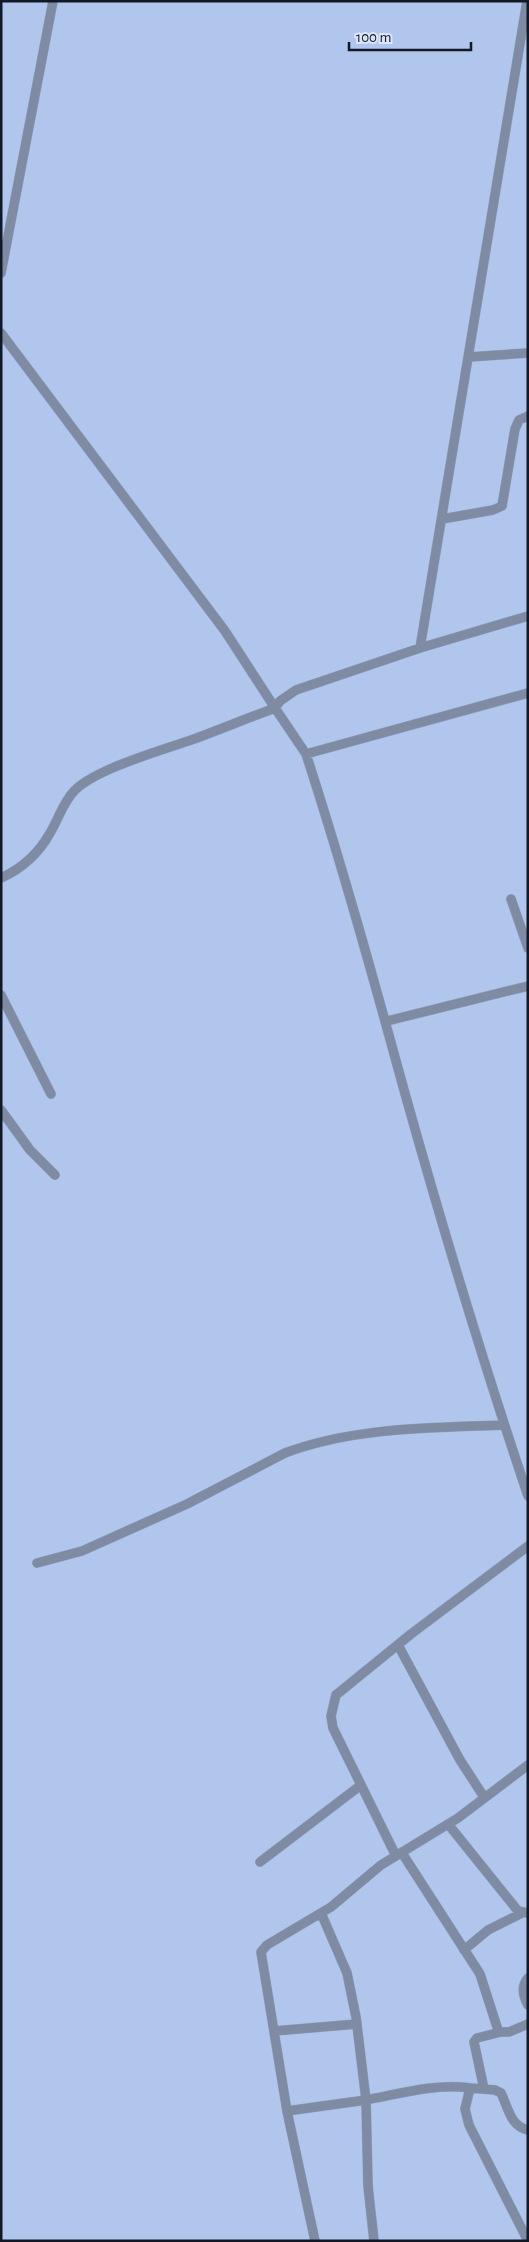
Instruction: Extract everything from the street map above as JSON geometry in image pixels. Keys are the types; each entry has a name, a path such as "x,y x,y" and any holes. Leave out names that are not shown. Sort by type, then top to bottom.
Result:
{"street":[{"path":"1,273 53,1"},
{"path":"420,648 525,37 527,1"},
{"path":"1,333 138,512 225,631 306,754 339,854 434,1194 504,1425 528,1496"},
{"path":"469,357 528,353"},
{"path":"442,519 493,510 502,506 515,429 519,420 528,416"},
{"path":"1,878 13,873 32,858 51,832 66,801 75,790 87,781 146,755 275,708 280,701 296,690 420,648 528,616"},
{"path":"306,754 528,693"},
{"path":"511,898 528,948"},
{"path":"387,1021 528,986"},
{"path":"1,995 51,1094"},
{"path":"1,1110 30,1150 55,1175"},
{"path":"37,1564 82,1552 188,1504 300,1447 354,1436 402,1430 504,1425"},
{"path":"501,2032 496,2026 484,1984 464,1950 399,1855 361,1786 334,1728 331,1716 336,1695 528,1546"},
{"path":"398,1645 460,1760 484,1797"},
{"path":"315,2241 287,2111 261,1952 267,1945 321,1914 381,1865 448,1824 528,1766"},
{"path":"260,1862 361,1786"},
{"path":"448,1824 518,1912 525,1913"},
{"path":"464,1950 488,1930 525,1913"},
{"path":"321,1914 344,1964 357,2024 366,2100 368,2186 374,2241"},
{"path":"528,1978 523,1986 524,1996 528,2005"},
{"path":"274,2031 357,2024"},
{"path":"484,2089 474,2042 477,2038 509,2032 528,2024"},
{"path":"287,2111 457,2086 501,2093 514,2122 522,2129 528,2130"},
{"path":"470,2088 465,2109 469,2125 528,2241"}]}
